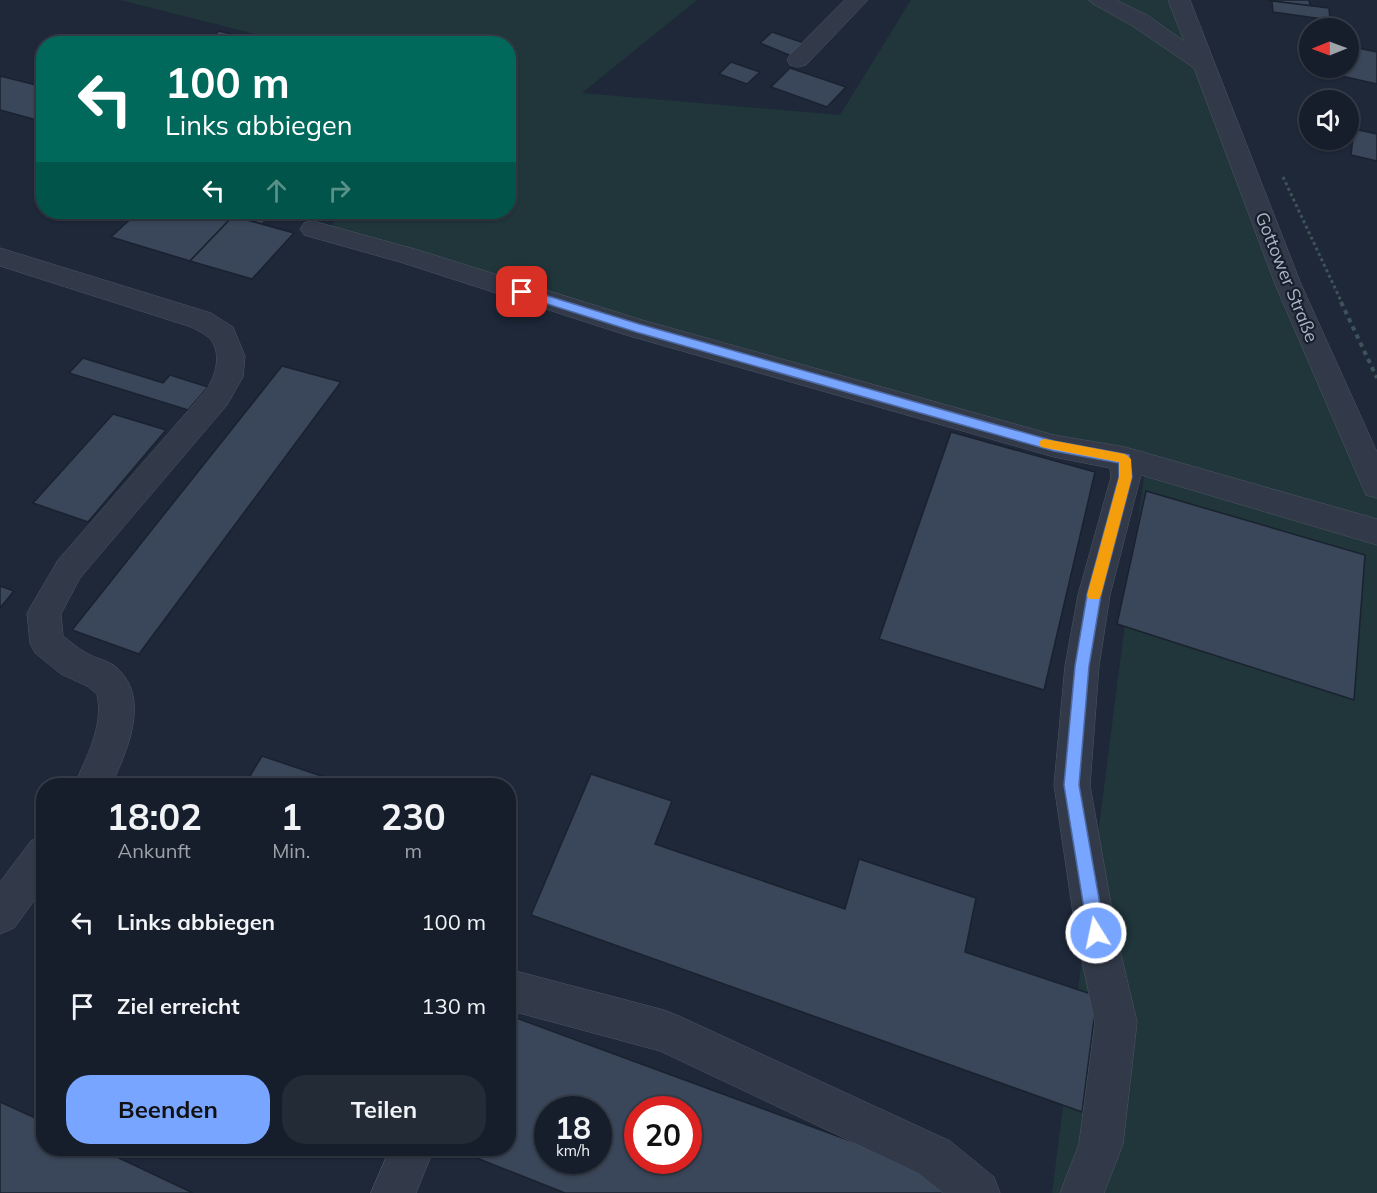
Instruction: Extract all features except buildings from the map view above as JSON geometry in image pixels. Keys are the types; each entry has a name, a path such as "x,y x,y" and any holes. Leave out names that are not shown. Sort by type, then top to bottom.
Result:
{"street":[{"path":"798,60 857,0"},
{"path":"1100,0 1139,20 1203,64"},
{"name":"Gottower Straße","path":"1179,0 1288,284 1377,486"},
{"path":"314,230 420,260 647,331 1054,446 1125,459 1377,532"},
{"path":"0,257 201,320 223,334 231,356 229,377 217,397 69,569 44,613 47,643 74,663 107,681 117,700 114,726 102,769 97,778"},
{"path":"1082,1193 1101,1144 1116,1022 1096,933 1072,785 1082,666 1094,595 1126,477 1125,459"},
{"path":"0,914 36,865"},
{"path":"516,991 664,1031 934,1157 978,1193"},
{"path":"393,1193 409,1156"}],"path":[{"path":"1283,176 1377,378"}],"green space":[{"path":"120,0 697,0 582,93 840,115 911,0 1179,0 1377,486 1377,1193 1052,1193 1145,468 321,239 337,219 516,219 516,36 263,36"}],"slow traffic":[{"path":"1045,443 1125,459 1126,477 1094,595"}],"route":[{"path":"522,292 636,328 1054,446 1125,459 1126,477 1094,595 1082,666 1072,785 1096,933"}]}
